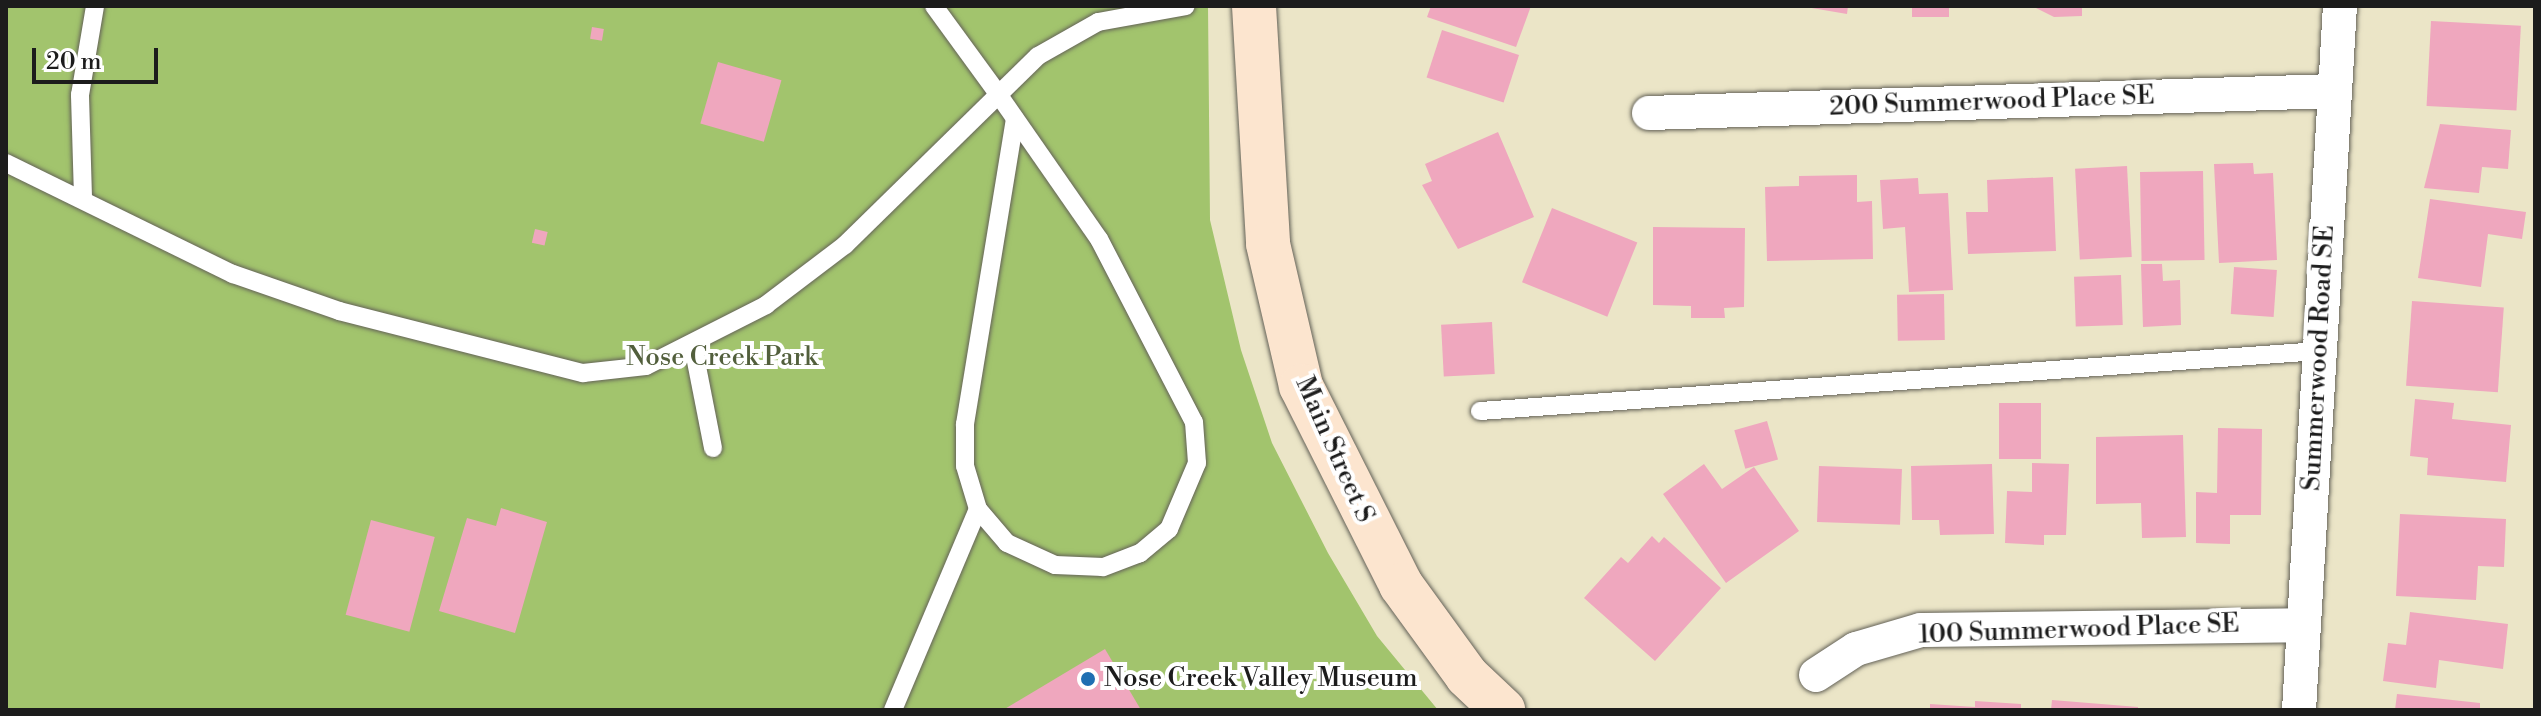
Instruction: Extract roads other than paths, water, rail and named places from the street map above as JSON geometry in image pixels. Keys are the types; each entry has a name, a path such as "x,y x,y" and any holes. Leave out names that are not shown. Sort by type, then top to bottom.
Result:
{"main road":[{"name":"Main Street S","path":"1254,6 1268,244 1301,386 1401,585 1467,676 1503,710"}],"street":[{"name":"Summerwood Road SE","path":"2299,710 2340,6"},
{"name":"200 Summerwood Place SE","path":"1649,113 2335,91"},
{"name":"100 Summerwood Place SE","path":"1816,675 1856,649 1921,630 2304,625"}],"lane":[{"path":"83,197 80,95 95,6"},
{"path":"934,6 996,91 1099,239 1172,373 1194,422 1197,463 1169,529 1140,553 1103,567 1055,565 1007,543 978,509 965,466 965,424 1015,119"},
{"path":"6,163 83,197 233,274 454,343 583,373 646,366 693,346 766,305 845,245 996,91 1038,56 1098,22 1140,8 1186,6"},
{"path":"693,346 713,448"},
{"path":"1480,411 2320,351"},
{"path":"893,710 978,509"}],"place":[{"name":"Nose Creek Valley Museum","path":"1088,679"}],"park label":[{"name":"Nose Creek Park","path":"722,358"}]}
